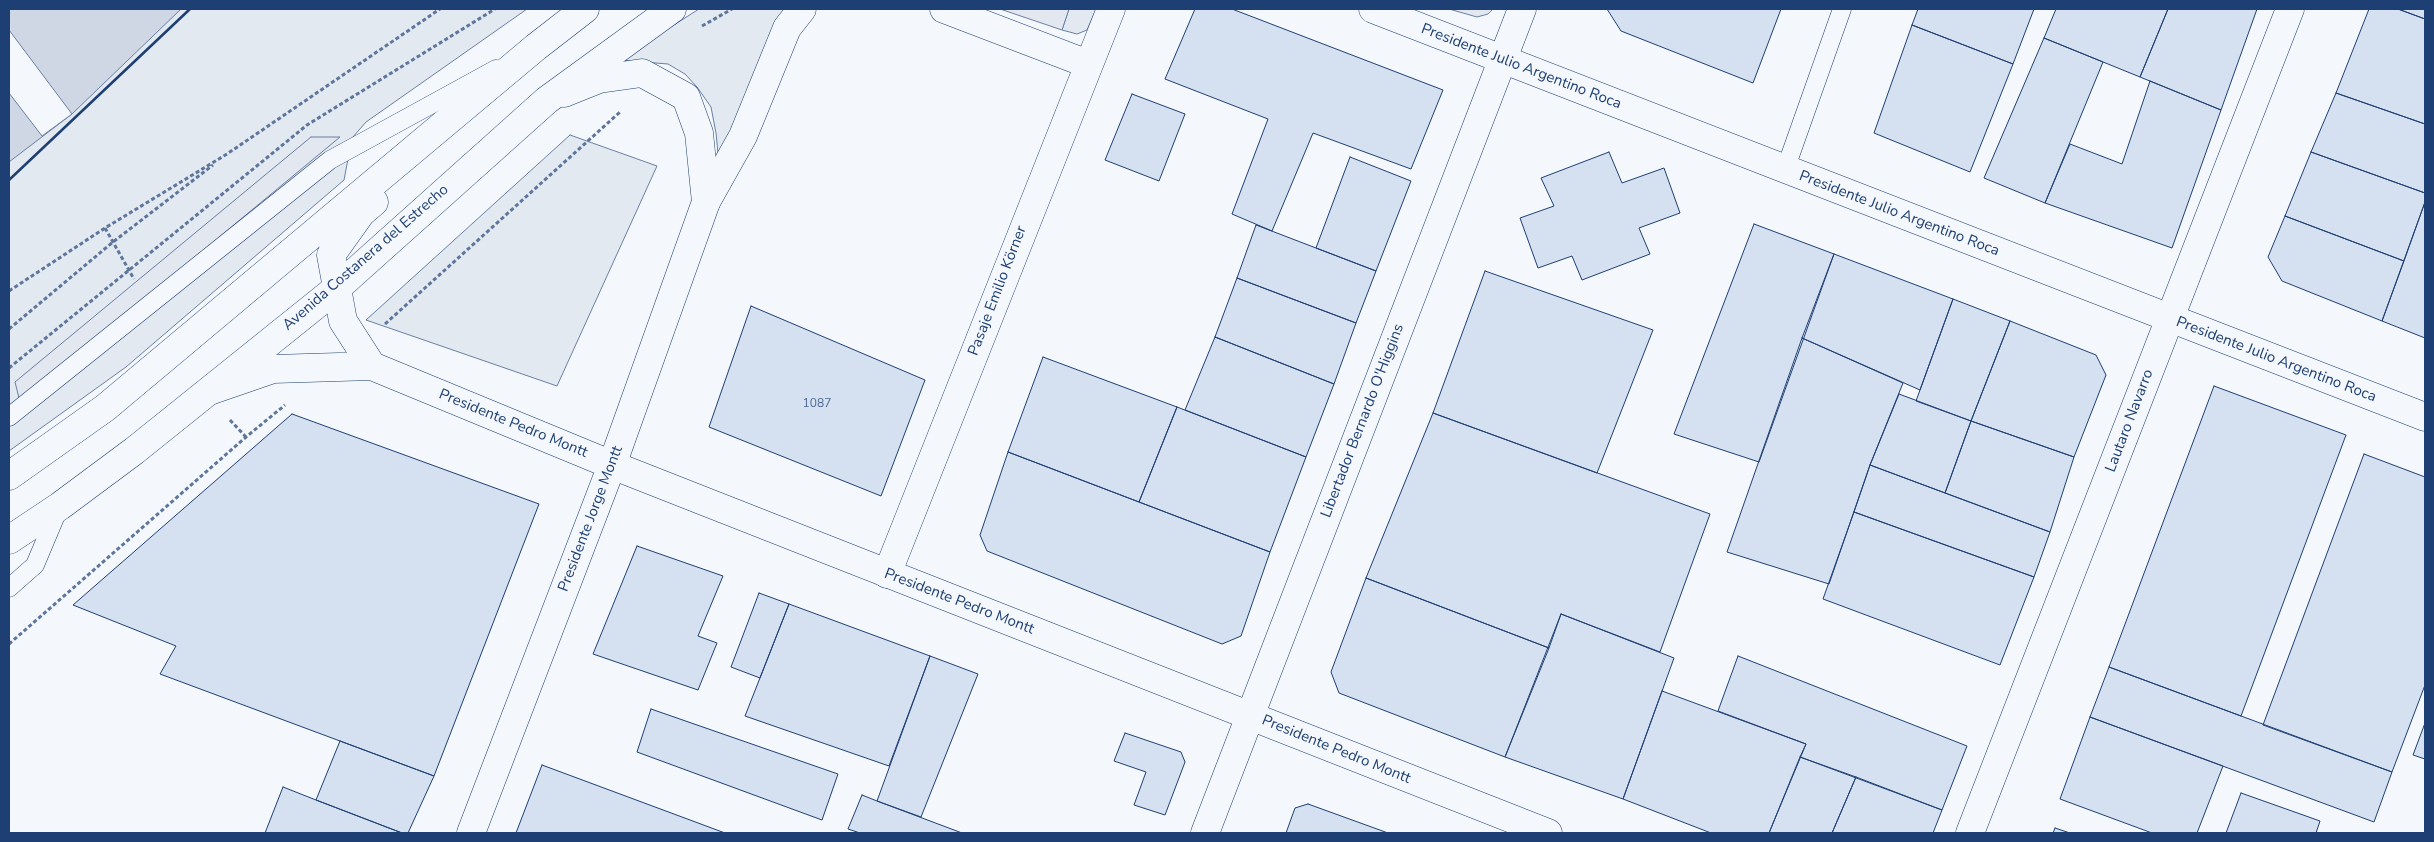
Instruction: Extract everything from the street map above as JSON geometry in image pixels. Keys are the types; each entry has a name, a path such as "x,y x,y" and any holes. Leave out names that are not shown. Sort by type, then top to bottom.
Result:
{"street":[{"name":"Avenida Costanera del Estrecho","path":"9,540 60,506 134,451 337,288 547,100 672,9"},
{"name":"Presidente Jorge Montt","path":"471,833 612,465 706,202 743,136 787,28 802,9"},
{"path":"944,9 1088,64"},
{"name":"Pasaje Emilio Körner","path":"887,574 1111,9"},
{"name":"Presidente Julio Argentino Roca","path":"1373,9 2425,417"},
{"name":"Libertador Bernardo O'Higgins","path":"1205,833 1501,59 1522,9"},
{"name":"Lautaro Navarro","path":"1970,833 2290,9"},
{"path":"9,476 105,408 536,47 579,14"},
{"path":"365,356 343,321 331,255 361,213 523,80 579,14"},
{"name":"Presidente Jorge Montt","path":"547,100 599,79 642,73 686,97 699,133 706,202"},
{"name":"Presidente Pedro Montt","path":"204,393 273,369 365,356 612,465 1548,833"}],"lane":[{"path":"1785,170 1842,9"},
{"path":"10,415 330,160 536,47"},
{"path":"9,588 35,565 60,506"}],"path":[{"path":"9,291 105,228 227,154 440,9"},
{"path":"9,368 307,125 494,9"},
{"path":"699,28 732,9"},
{"path":"365,356 636,98 650,78"},
{"path":"9,329 113,242 227,154"},
{"path":"9,644 289,401"}],"shaded area":[{"path":"9,9 181,9 72,114 9,162"},
{"path":"172,9 527,9 366,122 352,138 344,180 126,367 9,451 9,157"},
{"path":"699,9 787,9 719,163 711,107 685,74 668,64 619,60"},
{"path":"1000,9 1069,9 1062,30"},
{"path":"1069,9 1096,9 1087,30 1077,34 1062,30"},
{"path":"1449,9 1493,9 1488,14 1477,17"},
{"path":"570,135 657,166 557,386 366,320"},
{"path":"311,137 340,137 20,402 15,382"}],"pier":[{"path":"9,30 72,114 42,136 9,93"}],"building":[{"path":"1195,9 1232,9 1443,90 1411,169 1313,133 1272,231 1232,214 1268,119 1165,79"},
{"path":"1607,9 1781,9 1753,83 1621,31"},
{"path":"1918,9 2034,9 2013,64 1912,25"},
{"path":"2056,9 2168,9 2140,77 2044,38"},
{"path":"2168,9 2257,9 2221,110 2140,77"},
{"path":"2369,9 2398,9 2425,19 2425,124 2336,93"},
{"path":"2398,9 2425,9 2425,19"},
{"path":"1912,25 2013,64 1970,172 1874,133"},
{"path":"2044,38 2103,62 2045,203 1984,178"},
{"path":"2150,81 2221,110 2172,248 2045,203 2070,144 2122,164"},
{"path":"2336,93 2425,124 2425,193 2311,152"},
{"path":"1132,94 1185,114 1159,181 1105,160"},
{"path":"1609,152 1622,183 1664,168 1680,213 1639,228 1650,254 1582,280 1572,256 1538,268 1520,218 1554,206 1541,178"},
{"path":"2311,152 2425,193 2425,202 2404,261 2285,216"},
{"path":"1350,157 1411,181 1376,271 1316,248"},
{"path":"2425,202 2425,338 2382,321"},
{"path":"2285,216 2404,261 2382,321 2282,281 2268,257"},
{"path":"1754,224 1834,254 1759,462 1674,434"},
{"path":"1256,225 1376,271 1356,323 1237,278"},
{"path":"1834,254 1953,299 1920,390 1802,338"},
{"path":"1485,271 1653,330 1597,473 1433,413"},
{"path":"1237,278 1356,323 1334,384 1215,337"},
{"path":"1953,299 2010,321 1971,421 1916,401"},
{"path":"751,306 925,380 881,496 709,427"},
{"path":"2010,321 2096,355 2106,375 2074,457 1971,421"},
{"path":"1215,337 1334,384 1306,457 1185,410"},
{"path":"1802,338 1903,383 1870,465 1829,584 1727,552"},
{"path":"1043,357 1177,407 1139,502 1008,452"},
{"path":"2214,386 2346,435 2241,716 2109,667"},
{"path":"1899,394 1971,421 1945,493 1870,465"},
{"path":"1177,407 1306,457 1270,552 1139,502"},
{"path":"1433,413 1710,514 1660,652 1561,614 1549,648 1366,578"},
{"path":"292,414 539,504 434,776 160,674 176,646 73,605"},
{"path":"1971,421 2074,457 2050,532 1945,493"},
{"path":"1008,452 1270,552 1241,636 1222,644 987,551 980,535"},
{"path":"2364,454 2425,477 2425,685 2392,772 2263,725"},
{"path":"1870,465 2050,532 2034,577 1854,512"},
{"path":"1854,512 2034,577 2000,665 1823,599"},
{"path":"637,546 723,576 698,636 717,643 698,690 593,654"},
{"path":"1366,578 1549,648 1505,757 1339,693 1331,672"},
{"path":"759,593 789,604 760,678 731,667"},
{"path":"789,604 930,656 889,766 745,716"},
{"path":"1561,614 1674,658 1623,799 1505,757"},
{"path":"930,656 978,674 921,817 877,801"},
{"path":"1738,656 1967,746 1942,810 1800,757 1806,744 1718,711"},
{"path":"2109,667 2392,772 2374,822 2090,717"},
{"path":"1662,691 1806,744 1769,833 1711,833 1623,799"},
{"path":"651,709 838,774 822,820 637,752"},
{"path":"2090,717 2223,766 2197,833 2152,833 2060,799"},
{"path":"2425,723 2425,759 2413,755"},
{"path":"1125,733 1181,752 1185,762 1165,815 1134,805 1146,772 1114,761"},
{"path":"340,741 434,776 408,833 402,833 316,800"},
{"path":"1800,757 1856,777 1832,833 1769,833"},
{"path":"542,765 725,833 516,833"},
{"path":"1856,777 1942,810 1933,833 1832,833"},
{"path":"283,787 316,800 402,833 265,833"},
{"path":"2241,793 2320,821 2316,833 2226,833"},
{"path":"862,795 962,833 860,833 848,829"},
{"path":"1308,804 1388,833 1286,833 1295,808"},
{"path":"2055,828 2070,833 2053,833"}],"wall":[{"path":"9,180 190,9"}]}
